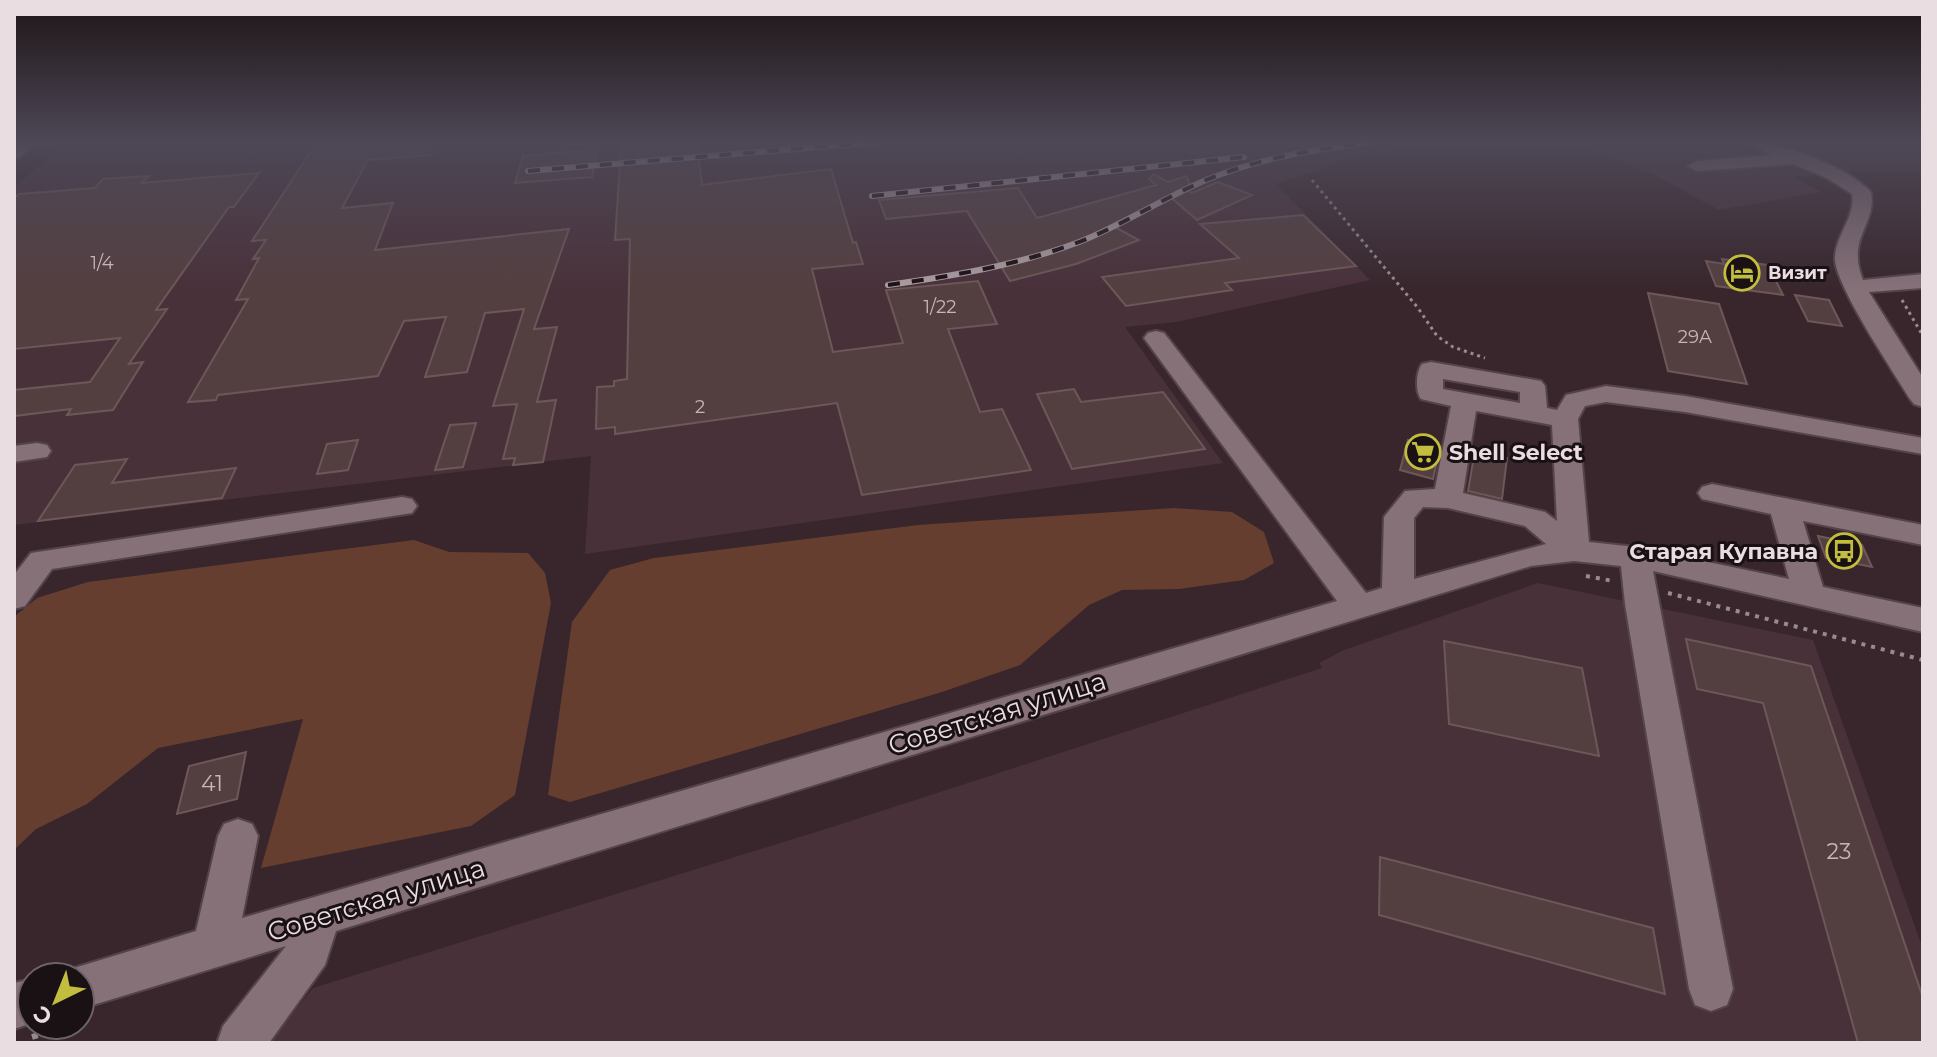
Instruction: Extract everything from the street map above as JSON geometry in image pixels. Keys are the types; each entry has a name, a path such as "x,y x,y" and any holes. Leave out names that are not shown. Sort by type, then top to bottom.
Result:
{"street":[{"path":"1858,191 1863,197 1845,254 1855,287 1923,399"},
{"path":"1855,287 1923,281"},
{"path":"1156,338 1357,605"},
{"path":"1534,414 1532,386 1431,369 1430,394 1534,414 1565,419"},
{"path":"1574,551 1565,419 1575,400 1606,394 1685,404 1923,446"},
{"path":"1448,499 1465,401"},
{"path":"1712,493 1923,535"},
{"path":"1398,593 1399,517 1415,497 1448,499 1535,519 1574,551"},
{"path":"14,598 42,560 402,506"},
{"path":"1784,507 1809,593"},
{"name":"Советская улица","path":"96,982 1498,563 1574,551 1638,571 1809,593 1923,620"},
{"path":"1638,571 1711,989"},
{"path":"214,948 238,836"},
{"path":"240,1043 310,950 318,917"}],"path":[{"path":"1321,191 1418,308 1424,323 1448,348 1488,359"},
{"path":"1892,284 1923,336"},
{"path":"1638,571 1923,660"}],"shaded area":[{"path":"14,191 1283,191 1370,280 1176,322 1125,327 1223,463 585,554 591,456 14,525"},
{"path":"1685,191 1822,192 1719,210"},
{"path":"1174,508 1232,512 1264,532 1274,563 1244,580 1179,589 1122,590 1089,605 1020,665 942,692 570,802 548,795 572,622 610,570 654,558 918,525"},
{"path":"414,540 449,552 528,553 545,573 551,603 515,795 471,826 261,868 303,719 158,748 87,804 36,829 14,850 14,617 37,598 88,582"},
{"path":"1538,583 1813,640 1923,949 1923,1043 268,1043 313,988 832,827 1322,668 1319,663 1344,650"}],"building":[{"path":"246,191 234,207 229,207 156,310 167,309 129,364 143,362 113,410 67,415 71,409 14,416 14,390 90,382 120,338 14,349 14,198 19,194"},
{"path":"285,191 351,191 342,208 393,203 375,250 569,229 534,329 557,327 537,402 556,400 543,462 513,465 515,458 503,459 517,404 493,406 524,309 485,313 467,372 425,377 446,317 404,321 378,376 218,395 216,400 188,402 248,299 236,300 259,258 253,259 266,240 252,241"},
{"path":"618,191 838,191 853,243 856,242 863,264 812,269 833,352 903,343 886,290 978,281 997,324 948,329 980,412 1002,409 1031,470 862,495 837,403 615,434 615,427 596,429 597,387 614,386 614,381 627,379 630,239 615,240"},
{"path":"979,191 1020,191 1037,218 1133,191 1242,191 1252,195 1197,220 1169,196 1111,225 1139,240 1076,264 1010,281 967,211 886,219 879,200"},
{"path":"1303,215 1356,266 1225,283 1232,290 1126,306 1102,277 1239,258 1200,224"},
{"name":"Визит","path":"1722,259 1768,265 1783,295 1716,286 1706,261 1724,264"},
{"path":"1648,293 1719,304 1747,384 1668,371"},
{"path":"1795,295 1829,300 1842,326 1808,321"},
{"path":"1074,389 1081,402 1163,392 1205,449 1072,469 1037,394"},
{"path":"476,423 463,467 435,470 450,425"},
{"path":"358,440 348,470 317,474 327,444"},
{"path":"1408,440 1440,448 1433,479 1400,470"},
{"path":"1475,450 1507,458 1502,499 1468,491"},
{"path":"127,459 112,483 236,468 222,498 38,521 75,465"},
{"name":"Старая Купавна","path":"1818,536 1862,545 1872,567 1826,558"},
{"path":"1686,639 1811,666 1923,998 1923,1043 1858,1043 1763,703 1697,689"},
{"path":"1444,641 1582,668 1599,756 1449,724"},
{"path":"246,752 237,799 177,814 189,766"},
{"path":"1380,857 1653,928 1665,994 1379,915"}],"railway":[{"path":"872,196 917,191"},
{"path":"888,285 961,274 1056,250 1095,235 1181,191"}],"place":[{"name":"Визит","path":"1742,273"},
{"name":"Shell Select","path":"1423,452"},
{"name":"Старая Купавна","path":"1844,551"}]}
